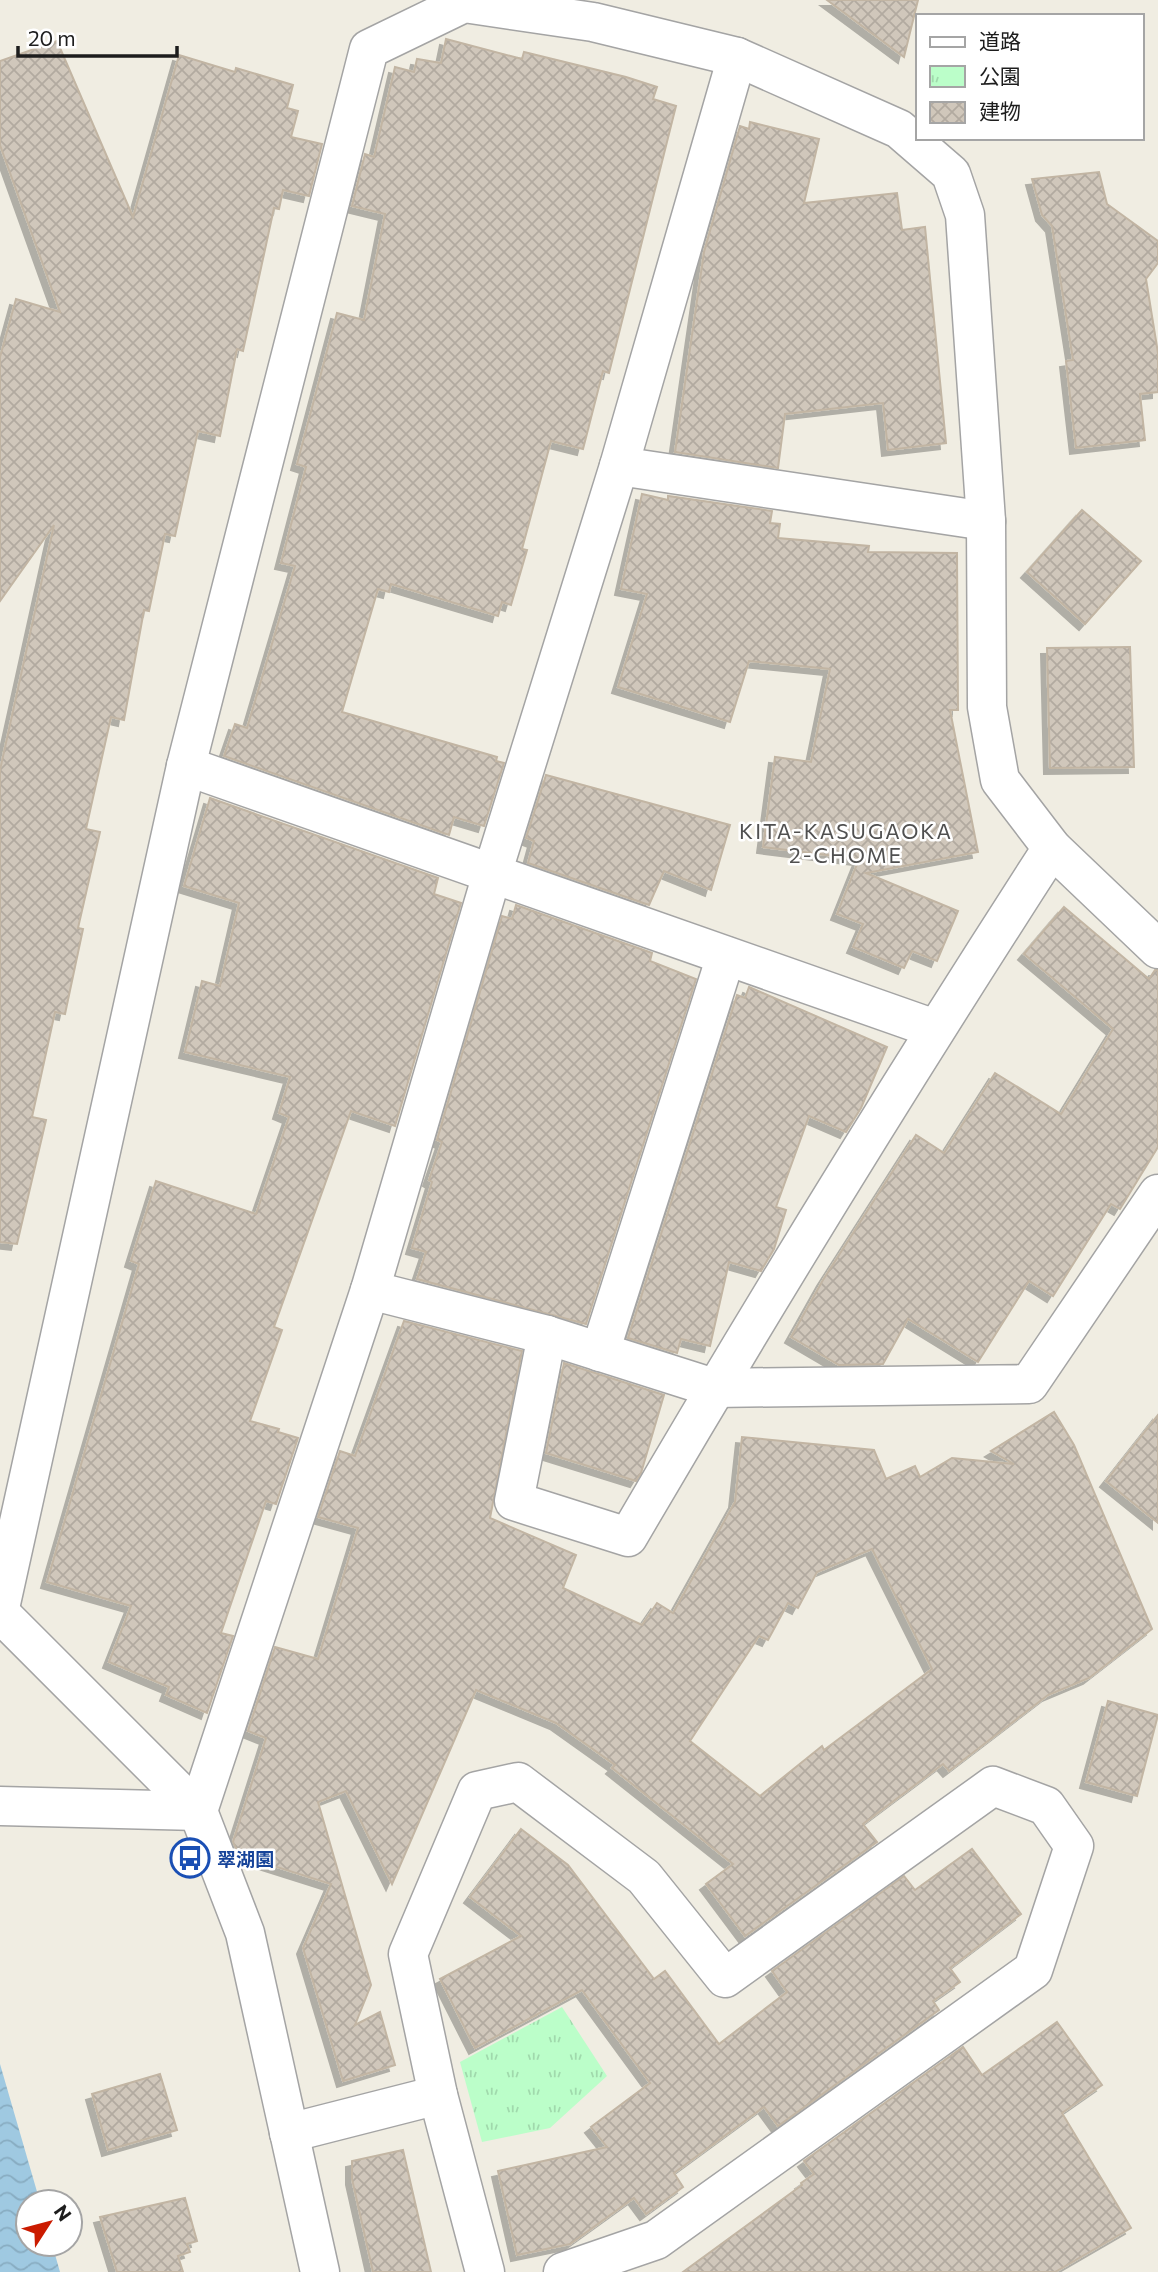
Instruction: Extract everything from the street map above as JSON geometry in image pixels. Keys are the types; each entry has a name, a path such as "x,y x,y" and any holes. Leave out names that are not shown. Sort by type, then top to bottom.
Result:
{"street":[{"path":"320,2272 245,1933 198,1811 0,1610 186,766 369,49 464,3 593,22 737,57 899,129 951,174 965,215 986,521 987,707 1000,780 1052,848 1158,948"},
{"path":"198,1811 370,1290 492,874 619,466 737,57"},
{"path":"619,466 986,521"},
{"path":"186,766 935,1030"},
{"path":"547,1335 514,1501 628,1536 714,1388 935,1030 1052,848"},
{"path":"600,1352 726,956"},
{"path":"370,1290 547,1335 714,1388 1029,1384 1158,1194"},
{"path":"485,2272 438,2095 408,1954 477,1791 518,1782 644,1877 725,1978 993,1786 1046,1806 1074,1846 1033,1970 656,2240 563,2272"},
{"path":"0,1806 198,1811"},
{"path":"289,2133 438,2095"}],"green space":[{"path":"562,2007 607,2076 550,2128 482,2142 460,2062"}],"water":[{"path":"0,2064 36,2188 14,2188 14,2258 56,2258 60,2272 0,2272"}],"building":[{"path":"827,0 918,0 904,57"},
{"path":"446,39 522,59 524,52 626,77 657,87 653,99 676,106 609,373 603,371 583,449 551,441 522,549 527,550 511,605 502,602 498,616 391,584 389,592 378,589 342,712 497,757 496,761 504,763 484,826 454,817 449,835 224,756 235,724 247,728 295,566 281,563 306,467 297,464 337,313 364,320 385,214 352,206 365,154 374,157 395,67 414,72 417,59 441,63"},
{"path":"57,41 133,217 179,55 235,72 236,68 293,85 287,108 298,111 291,137 322,144 309,196 283,190 279,209 274,208 243,351 237,349 220,436 198,431 175,536 165,534 149,611 144,610 124,720 111,717 86,829 100,832 78,928 83,929 65,1014 55,1012 32,1117 46,1120 17,1244 0,1242 0,770 54,525 0,601 0,357 16,299 60,312 0,145 0,61"},
{"path":"750,122 819,139 804,203 897,193 902,230 925,227 946,443 888,450 883,403 785,414 778,468 675,452 704,252 740,126 749,129"},
{"path":"1099,172 1107,204 1158,241 1158,263 1146,279 1158,353 1158,392 1140,394 1145,440 1076,448 1066,361 1073,360 1052,226 1042,215 1032,179"},
{"path":"642,494 668,500 668,496 772,511 770,523 780,524 778,538 869,546 868,552 957,553 958,710 950,710 978,852 866,873 958,911 937,961 912,951 904,968 853,947 863,924 837,914 859,859 763,847 775,757 811,762 830,669 749,661 730,722 618,687 647,594 621,589"},
{"path":"1082,510 1141,561 1085,624 1027,572"},
{"path":"1130,647 1134,767 1050,768 1047,648"},
{"path":"546,775 730,825 711,890 664,871 649,905 528,863 534,841 526,838"},
{"path":"210,798 438,878 434,894 461,903 395,1126 351,1111 274,1327 282,1330 250,1421 279,1429 278,1432 298,1438 276,1504 266,1501 221,1633 233,1636 207,1713 166,1695 169,1687 109,1662 131,1606 47,1582 139,1264 131,1261 156,1181 256,1214 289,1117 279,1113 290,1077 185,1052 202,981 220,986 239,903 184,886"},
{"path":"516,905 652,953 650,961 696,979 586,1324 417,1279 426,1252 412,1248 432,1182 429,1180 442,1142 437,1140 502,916 512,919"},
{"path":"1064,907 1149,979 1155,970 1158,970 1158,1147 1120,1209 1111,1204 1053,1296 1029,1281 978,1362 908,1319 883,1364 839,1365 791,1337 823,1280 916,1135 944,1153 995,1073 1061,1114 1113,1029 1024,954"},
{"path":"749,987 887,1047 861,1108 846,1132 809,1116 776,1207 786,1210 774,1249 761,1271 729,1262 710,1346 681,1339 677,1353 628,1338 737,995 745,998"},
{"path":"404,1321 522,1351 490,1518 576,1555 563,1588 642,1625 657,1603 673,1613 735,1502 742,1437 874,1450 886,1479 915,1466 920,1477 952,1458 1014,1464 991,1451 1054,1412 1074,1445 1152,1629 1089,1678 1048,1695 949,1771 943,1764 863,1824 877,1842 745,1936 706,1884 733,1864 612,1768 615,1765 556,1723 476,1690 392,1884 346,1791 318,1802 371,1985 355,2025 380,2012 395,2065 343,2081 303,1948 331,1884 239,1855 233,1842 266,1738 248,1731 275,1647 318,1659 358,1528 318,1517 340,1451 355,1456","holes":["872,1549 932,1669 824,1750 822,1746 760,1796 690,1741 759,1636 768,1640 788,1603 798,1608 817,1572"]},
{"path":"564,1363 664,1395 641,1473 636,1481 546,1453"},
{"path":"1158,1415 1158,1523 1106,1481"},
{"path":"1108,1701 1158,1715 1137,1796 1086,1782"},
{"path":"521,1829 568,1865 654,1979 665,1971 719,2044 787,1992 772,1971 904,1876 915,1890 972,1849 1021,1914 950,1968 960,1982 933,2001 939,2010 778,2126 764,2107 674,2173 683,2187 646,2214 634,2198 570,2244 517,2255 498,2171 607,2147 591,2127 650,2083 582,1990 475,2048 440,1979 521,1936 470,1897"},
{"path":"1057,2022 1102,2085 1062,2113 1131,2228 1055,2272 683,2272 814,2174 804,2161 963,2047 982,2075"},
{"path":"160,2074 177,2130 108,2150 92,2094"},
{"path":"403,2150 431,2272 373,2272 352,2179 352,2161"},
{"path":"185,2198 197,2241 187,2244 190,2252 178,2256 183,2272 117,2272 100,2217"}],"place":[{"name":"翠湖園","path":"190,1858"}],"district":[{"name":"KITA-KASUGAOKA 2-CHOME","path":"846,842"}]}
